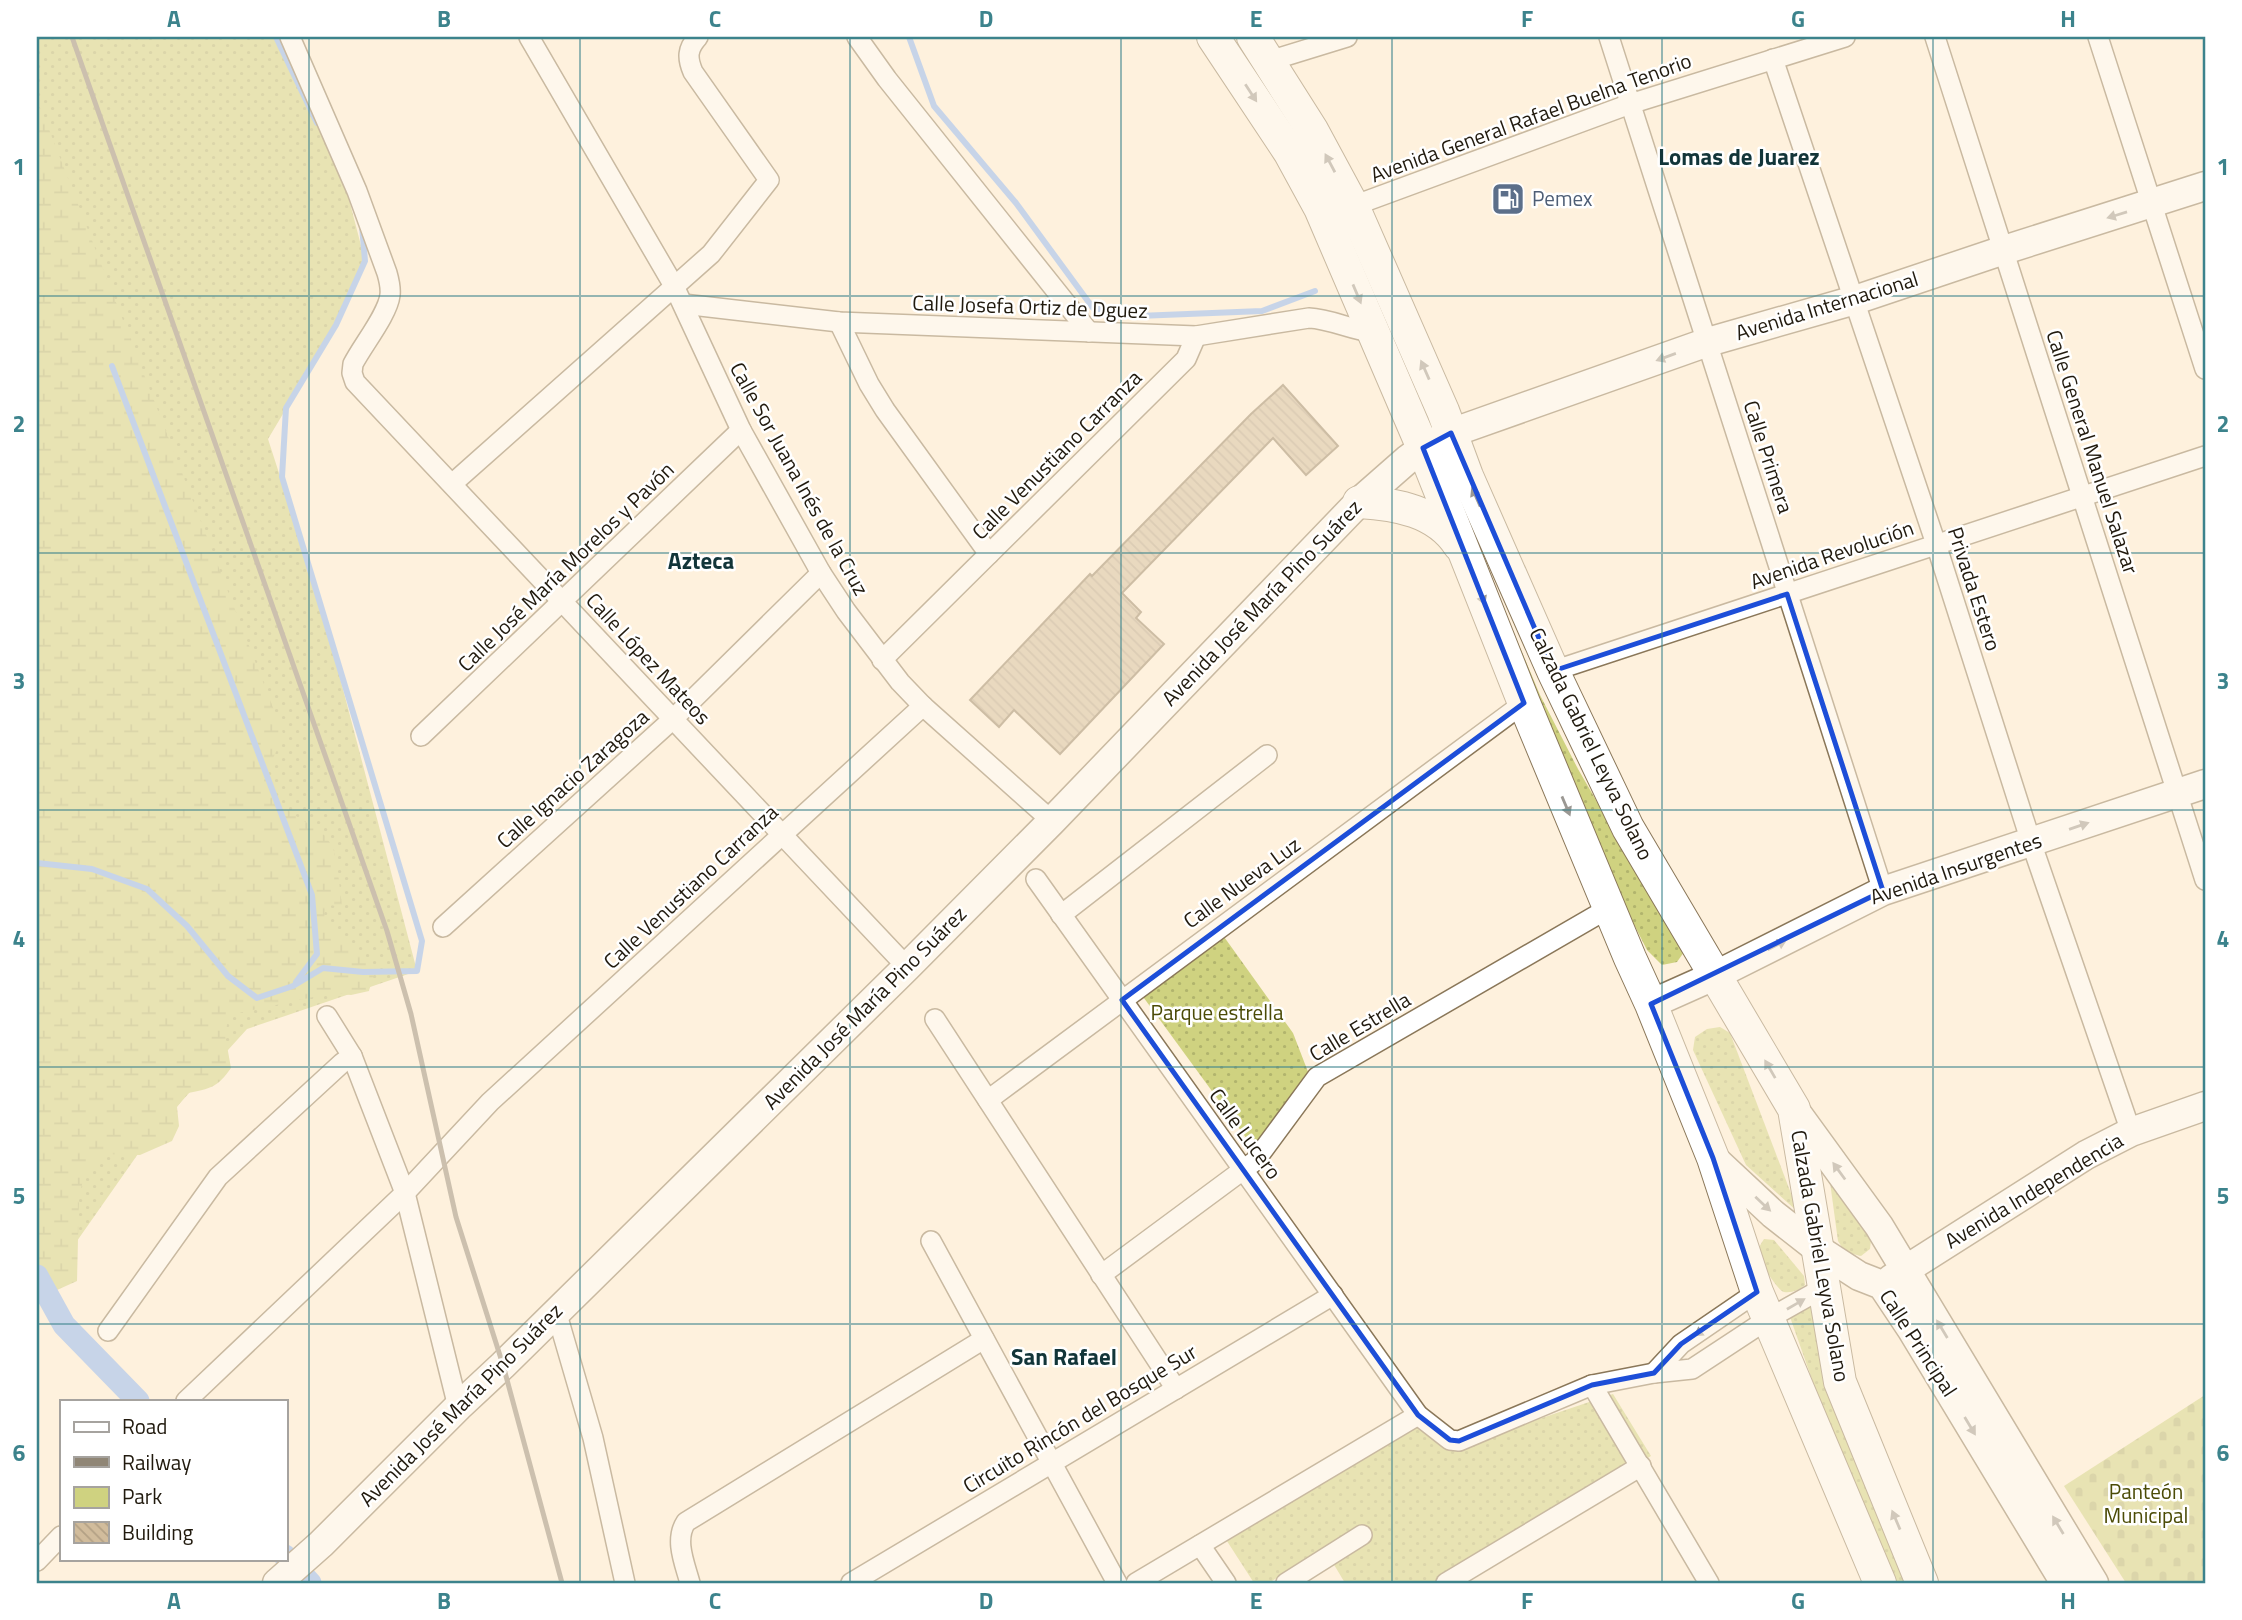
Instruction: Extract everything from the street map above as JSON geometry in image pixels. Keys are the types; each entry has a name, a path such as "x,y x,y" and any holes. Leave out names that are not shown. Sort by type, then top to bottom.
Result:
{"main road":[{"name":"Calzada Gabriel Leyva Solano","path":"1213,37 1290,153 1314,197 1423,448 1524,703 1713,1158 1763,1306 1880,1583"},
{"name":"Calzada Gabriel Leyva Solano","path":"1261,49 1312,130 1353,206 1553,671 1628,828 1794,1109 1840,1382 1922,1583"},
{"path":"1359,502 1387,503 1424,515 1453,536 1464,551"}],"street":[{"name":"Calle López Mateos","path":"289,37 357,191 390,286 386,309 353,364 355,382 908,967"},
{"name":"Calle Sor Juana Inés de la Cruz","path":"529,37 679,295 741,430 821,573 900,682 923,706 1052,821"},
{"path":"452,484 679,295 769,180 693,72 688,59 689,49 698,37"},
{"path":"857,37 887,79 1089,331"},
{"path":"1261,49 1346,37"},
{"name":"Calle Primera","path":"1609,37 1883,891"},
{"name":"Avenida General Rafael Buelna Tenorio","path":"1353,206 1630,104 1845,37"},
{"name":"Calle General Manuel Salazar","path":"1935,37 2205,880"},
{"path":"2098,37 2205,369"},
{"name":"Privada Estero","path":"1773,59 1936,544 2031,842 2131,1132"},
{"name":"Avenida Internacional","path":"1451,433 1707,342 1855,300 2205,186"},
{"name":"Calle Josefa Ortiz de Dguez","path":"679,295 839,322 1196,335 1319,318 1372,332"},
{"path":"839,322 869,384 885,410 989,554"},
{"name":"Calle Venustiano Carranza","path":"882,660 1186,359 1196,335"},
{"name":"Calle José María Morelos y Pavón","path":"421,736 741,430"},
{"name":"Avenida José María Pino Suárez","path":"284,1579 908,967 1359,502 1423,448 1451,433"},
{"name":"Avenida Revolución","path":"1553,671 2205,456"},
{"name":"Calle Ignacio Zaragoza","path":"443,927 673,719 821,573"},
{"name":"Calle Nueva Luz","path":"988,1100 1524,703"},
{"name":"Calle Venustiano Carranza","path":"187,1400 405,1194 490,1102 923,706"},
{"path":"1061,915 1267,755"},
{"name":"Avenida Insurgentes","path":"1651,1004 1716,975 1883,891 2205,784"},
{"name":"Calle Lucero","path":"1035,879 1418,1415 1450,1440 1460,1441 1592,1385"},
{"name":"Calle Estrella","path":"1101,1275 1255,1161 1317,1077 1609,908"},
{"path":"327,1016 352,1056 405,1194 457,1407"},
{"path":"935,1019 1175,1389"},
{"path":"108,1331 218,1177 352,1056"},
{"name":"Avenida Independencia","path":"1894,1277 2086,1155 2131,1132 2205,1105"},
{"name":"Calle Principal","path":"1794,1109 1879,1226 1894,1277 1976,1435 2064,1583"},
{"name":"Calle Principal","path":"1713,1158 1773,1214 1819,1250 1859,1276 1894,1277"},
{"path":"931,1241 1117,1583"},
{"name":"Calle Principal","path":"1894,1277 2094,1583"},
{"path":"1654,1373 1681,1344 1763,1306 1823,1288"},
{"name":"Circuito Rincón del Bosque Sur","path":"851,1583 1333,1295"},
{"path":"1709,1583 1592,1385 1654,1373 1692,1370 1763,1306"},
{"path":"556,1311 593,1438 625,1583"},
{"path":"690,1583 679,1540 686,1522 984,1339"},
{"path":"1136,1583 1418,1415"},
{"path":"1446,1583 1641,1466"},
{"path":"1286,1583 1362,1535"},
{"path":"37,1560 60,1537"},
{"path":"1200,1545 1226,1583"}],"highlighted area":[{"path":"1451,433 1553,671 1787,594 1883,891 1651,1004 1713,1158 1757,1292 1681,1344 1654,1373 1592,1385 1459,1441 1450,1440 1418,1415 1122,1000 1524,703 1423,448"}],"green space":[{"path":"37,37 275,37 344,180 365,261 336,325 268,439 318,594 417,971 247,1029 152,1134 37,1298"},
{"path":"37,103 284,736 268,768 267,786 291,813 322,832 333,847 342,906 325,905 324,922 361,952 373,975 369,991 351,995 332,993 229,1015 225,1035 231,1068 213,1086 188,1093 177,1107 179,1126 172,1141 140,1155 105,1154 92,1166 83,1180 79,1197 77,1281 37,1299"},
{"path":"1451,484 1540,695 1578,769 1684,952 1677,962 1662,965 1647,950 1577,812"},
{"name":"Parque estrella","path":"1222,934 1293,1033 1310,1077 1255,1150 1141,994"},
{"path":"1720,1027 1730,1033 1798,1212 1746,1165 1693,1050 1695,1037 1707,1029"},
{"path":"1830,1182 1869,1231 1870,1249 1861,1256 1845,1252 1838,1241"},
{"path":"1764,1239 1774,1240 1804,1276 1805,1285 1787,1292 1777,1286 1759,1255"},
{"path":"1813,1305 1912,1583 1895,1583 1815,1388 1790,1317"},
{"path":"1613,1394 1651,1456 1434,1583 1345,1583 1324,1548 1269,1583 1254,1583 1225,1538 1429,1418 1473,1441"},
{"name":"Panteón Municipal","path":"2205,1395 2205,1583 2126,1583 2064,1486"}],"building":[{"path":"1283,385 1338,446 1306,475 1273,438 1122,593 1141,612 1136,618 1164,644 1060,754 1014,710 999,727 970,700 1090,574 1092,576 1251,414"}],"waterway":[{"path":"276,37 317,123"},
{"path":"909,37 934,106 1016,203 1093,308 1138,316 1262,311 1315,291"},
{"path":"37,863 92,869 147,889 187,926 228,976 257,998 293,986 323,968 363,972 417,971 422,941 282,477 286,408 336,325 365,261 362,226"},
{"path":"112,366 312,895 317,954 296,982"},
{"path":"37,1276 64,1325 137,1400"},
{"path":"287,1558 310,1583"}],"railway":[{"path":"72,37 387,931 411,1014 456,1217 503,1365 562,1583"}],"place":[{"name":"Pemex","path":"1508,199"}],"district":[{"name":"Lomas de Juarez","path":"1739,157"},
{"name":"Azteca","path":"701,561"},
{"name":"San Rafael","path":"1064,1357"}]}
